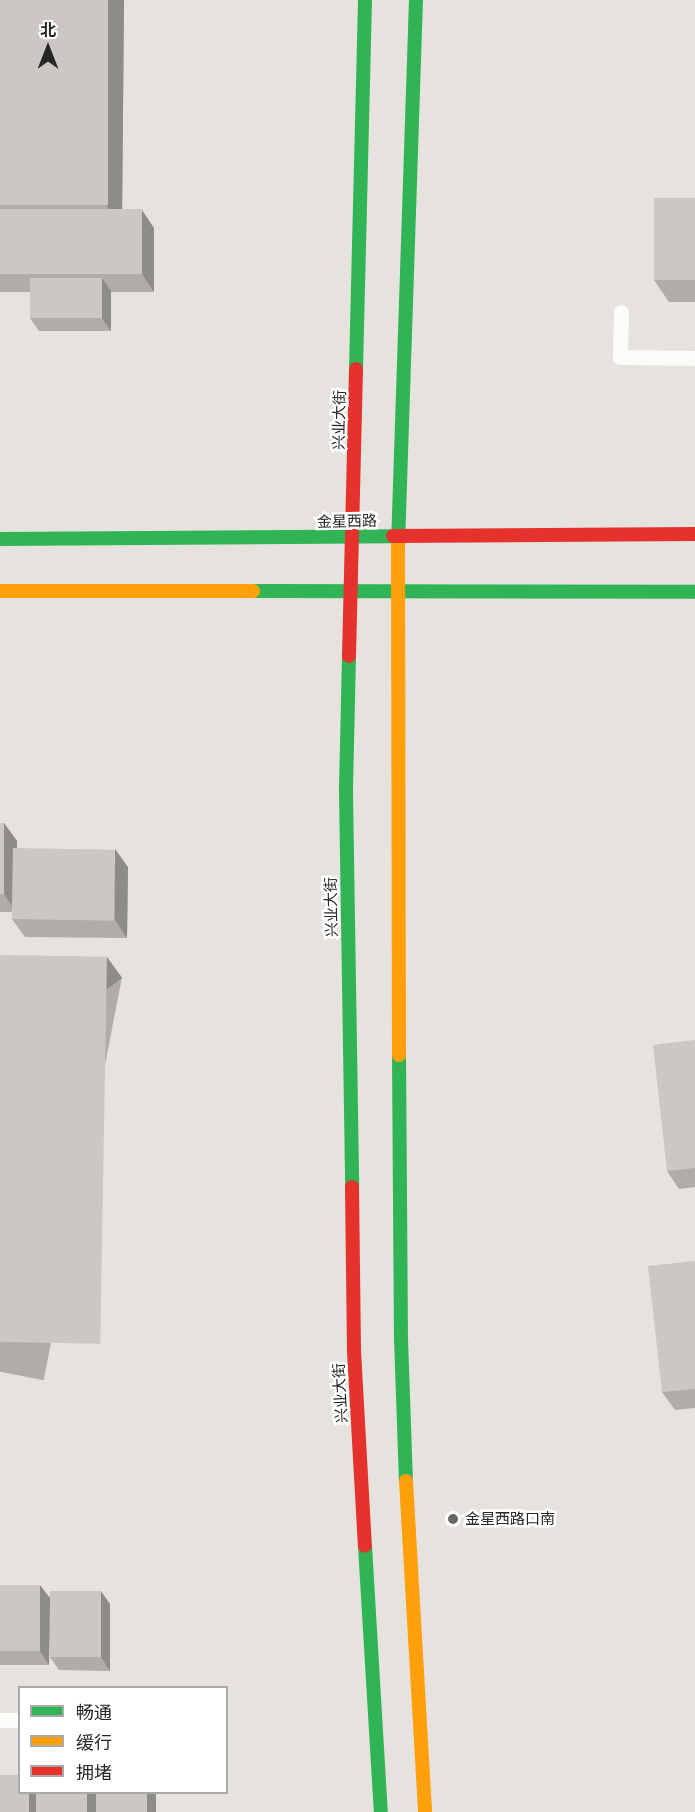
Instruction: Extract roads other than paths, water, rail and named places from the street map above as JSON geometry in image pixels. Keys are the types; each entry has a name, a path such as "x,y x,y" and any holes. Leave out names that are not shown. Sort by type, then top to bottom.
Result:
{"main road":[{"name":"兴业大街","path":"365,0 346,792 354,1351 381,1812"},
{"path":"416,0 396,592 400,1340 407,1512 425,1812"},
{"name":"金星西路","path":"0,539 695,534"},
{"path":"0,591 695,592"}],"lane":[{"path":"621,312 620,357 695,358"},
{"path":"0,1720 18,1720"}],"place":[{"name":"金星西路口南","path":"453,1519"}]}
